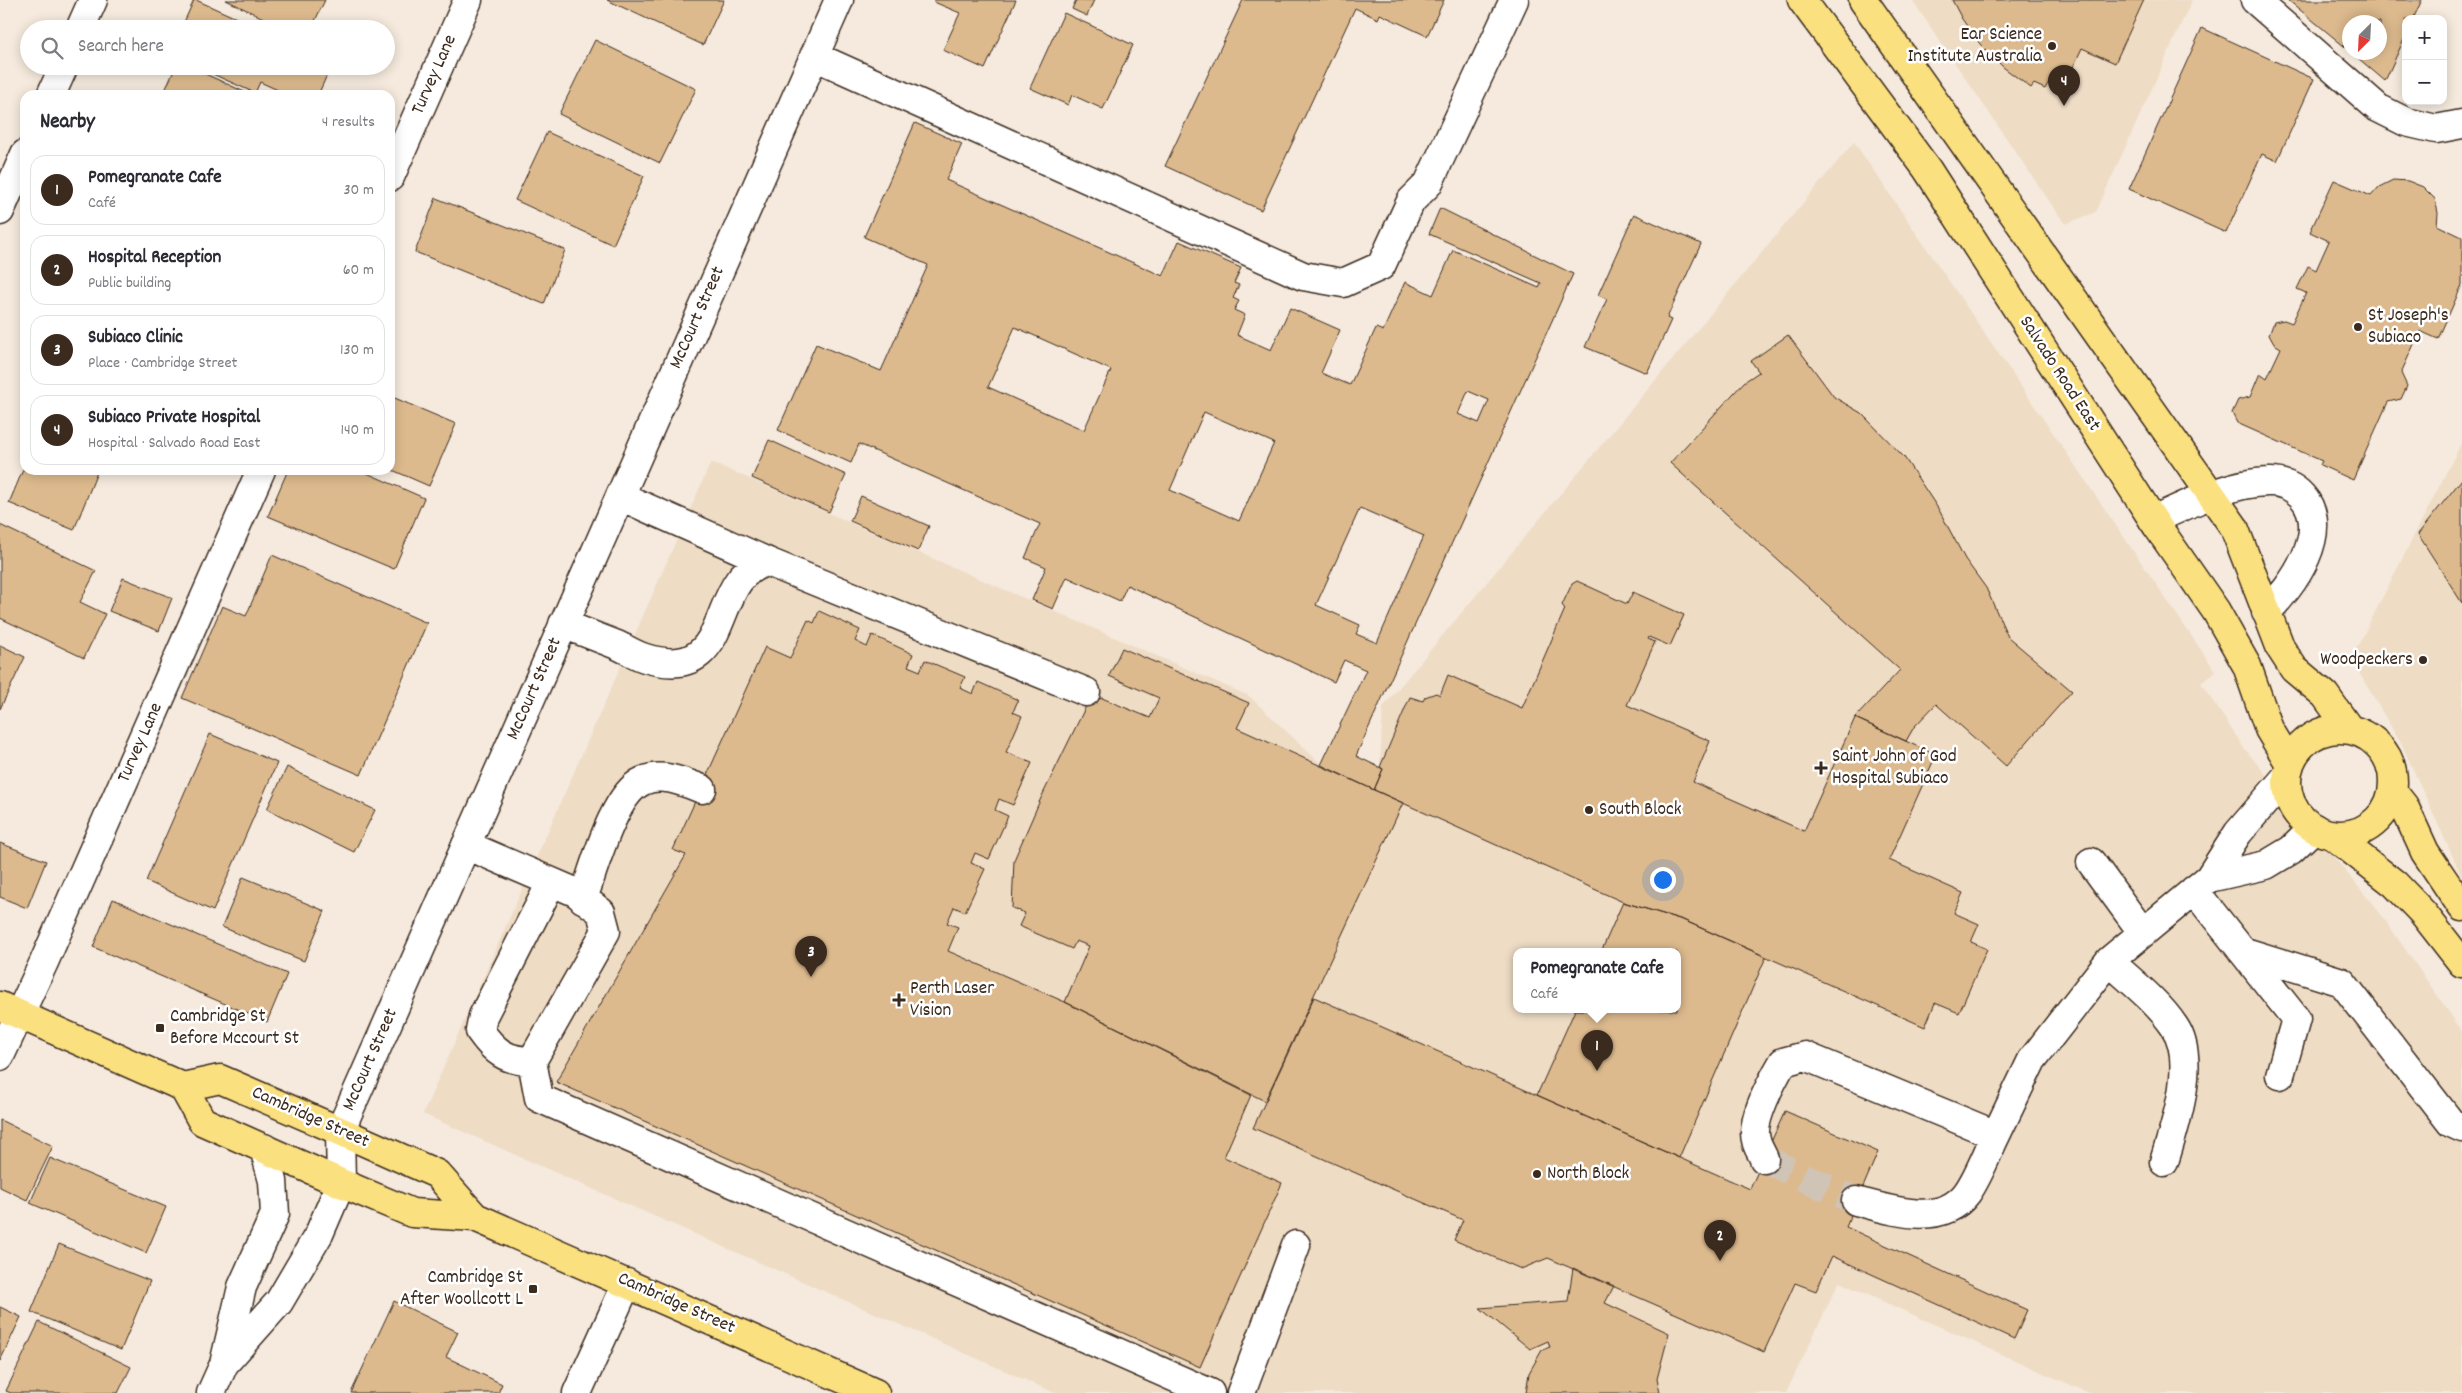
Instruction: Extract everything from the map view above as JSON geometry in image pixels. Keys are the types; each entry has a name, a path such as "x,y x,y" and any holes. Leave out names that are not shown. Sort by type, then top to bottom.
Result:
{"main road":[{"name":"Salvado Road East","path":"1802,0 1927,169 2153,520 2234,639 2247,666 2269,729 2289,770"},
{"path":"1864,0 2234,527 2281,649 2294,669 2325,696 2350,730"},
{"path":"2323,831 2352,834 2371,826 2381,817 2393,792 2392,772 2384,752 2374,742 2350,730 2326,731 2304,743 2289,770 2287,788 2293,806 2304,822 2323,831 2395,884 2423,913 2462,963"},
{"path":"2393,792 2404,806 2425,852 2462,907"},
{"path":"10,1010 183,1087"},
{"name":"Cambridge Street","path":"475,1217 437,1174 220,1078 183,1087 202,1120 341,1183 412,1213 475,1217 875,1393"}],"street":[{"path":"84,20 93,0"},
{"name":"Turvey Lane","path":"395,167 468,0"},
{"name":"McCourt Street","path":"224,1364 280,1302 319,1234 341,1183 340,1131 839,0"},
{"path":"814,56 1303,276 1344,283 1381,266 1411,201 1428,184 1514,0"},
{"path":"2255,0 2378,108 2406,122 2436,129 2462,124"},
{"path":"53,90 60,75"},
{"path":"0,211 20,165"},
{"name":"Turvey Lane","path":"0,1056 10,1010 259,475"},
{"path":"2153,520 2211,494 2270,482 2285,485 2298,491 2307,502 2313,516 2312,544 2306,558 2284,592 2266,612"},
{"path":"620,496 768,562 1086,692"},
{"path":"564,624 644,658 681,662 704,651 738,581 751,568 768,562"},
{"path":"1856,1201 1896,1212 1927,1214 1947,1210 1966,1193 2032,1060 2109,961 2201,884 2238,833 2289,770"},
{"path":"583,899 608,830 624,796 642,781 656,777 685,782 702,789"},
{"path":"2201,884 2266,865 2323,831"},
{"path":"466,845 575,892 600,912 606,931 532,1062 539,1098 1210,1393"},
{"path":"2091,862 2143,933"},
{"path":"532,1062 509,1058 492,1048 480,1031 483,1016 551,883"},
{"path":"2201,884 2242,951 2296,1019 2280,1075"},
{"path":"2242,951 2342,982 2451,1123 2462,1128"},
{"path":"2109,961 2151,1000 2175,1027 2186,1061 2179,1109 2164,1162"},
{"path":"1764,1158 1755,1139 1759,1115 1766,1092 1783,1062 1805,1056 1996,1135"},
{"name":"McCourt Street","path":"211,1393 224,1364 242,1287 275,1214 273,1181 264,1148"},
{"path":"1241,1393 1296,1245"},
{"path":"578,1393 627,1283"}],"shaded area":[{"path":"1912,0 2192,0 2096,212 2065,224"},
{"name":"Saint John of God Hospital Subiaco","path":"1854,142 2216,672 2201,683 2244,748 2380,913 2462,1031 2462,1393 2089,1393 1839,1282 1786,1393 1055,1393 423,1114 711,462 1249,696 1321,764 1374,789 1383,769 1380,767 1383,707"},
{"path":"2462,442 2462,877 2403,747 2351,659"}],"building":[{"path":"194,0 196,0 241,20 185,20"},
{"path":"226,0 325,0 315,20 267,20"},
{"path":"607,0 724,0 703,45"},
{"path":"935,0 1016,0 985,69 943,50 960,13 934,2"},
{"path":"1076,0 1094,0 1087,16 1072,9"},
{"path":"1243,0 1444,0 1427,36 1380,14 1378,19 1355,8 1261,210 1165,166"},
{"name":"Ear Science Institute Australia","path":"1952,0 2144,0 2115,63 2082,48 2065,84 2051,78 2045,89 2034,84 2031,88 2003,67 1980,44 1962,19"},
{"path":"2288,0 2422,0 2415,15 2402,15 2402,44 2385,81 2360,60 2387,60 2387,15 2342,15 2342,44"},
{"path":"1064,13 1133,45 1103,109 1072,95 1068,105 1030,88"},
{"path":"2202,28 2314,79 2277,161 2262,154 2226,233 2129,189"},
{"path":"595,40 696,89 660,163 559,114"},
{"path":"172,75 208,75 240,90 165,90"},
{"path":"215,75 327,75 320,90 278,90 260,82 256,90 248,90"},
{"path":"915,123 962,144 946,180 1163,276 1179,241 1241,268 1234,283 1239,285 1233,298 1239,301 1234,310 1245,315 1237,335 1271,350 1290,308 1340,330 1321,373 1350,385 1376,328 1383,331 1405,282 1433,295 1453,250 1539,288 1541,283 1429,234 1440,208 1573,274 1356,756 1383,769 1374,790 1321,765 1366,670 1344,660 1334,682 1127,585 1120,601 1067,577 1053,609 1032,600 1046,567 1025,558 1040,524 859,444 851,463 778,430 816,344 881,371 928,265 864,237","holes":["1015,327 1111,370 1084,430 988,387","1468,391 1489,400 1479,423 1458,414","1204,412 1274,443 1239,521 1170,490","1360,508 1424,536 1377,643 1356,634 1360,625 1316,605"]},
{"path":"547,132 644,176 613,245 515,200"},
{"name":"St Joseph's Subiaco","path":"2334,180 2371,196 2379,187 2393,180 2408,181 2423,187 2435,199 2438,213 2437,225 2462,237 2462,285 2438,339 2420,331 2401,373 2407,386 2401,399 2388,402 2353,480 2320,465 2322,461 2237,423 2232,413 2238,400 2250,397 2260,373 2267,378 2281,348 2274,344 2269,335 2274,322 2284,320 2292,323 2306,293 2297,289 2308,266 2316,270 2329,241 2310,232"},
{"path":"436,198 565,250 544,304 415,252"},
{"path":"1634,214 1701,244 1667,318 1671,320 1647,373 1585,347 1607,299 1598,295"},
{"path":"1788,335 1834,397 1861,413 1904,457 1939,510 1965,559 1986,588 2008,637 2072,691 2006,766 1936,704 1914,727 1906,741 1855,718 1900,670 1670,463 1744,382 1759,372 1751,361"},
{"path":"395,398 456,424 429,486 395,471"},
{"path":"769,440 846,475 829,512 752,478"},
{"path":"21,475 96,475 74,530 9,503"},
{"path":"286,475 371,475 424,498 394,569 268,516"},
{"path":"2462,479 2462,603 2418,534"},
{"path":"861,496 929,526 918,551 850,521"},
{"path":"0,525 96,571 80,602 105,614 84,658 0,618"},
{"path":"272,555 427,623 361,775 182,698 222,606 246,616"},
{"path":"123,578 172,598 159,631 109,611"},
{"name":"South Block","path":"1577,581 1627,604 1633,592 1684,615 1670,646 1649,637 1648,639 1655,642 1627,705 1710,741 1693,782 1804,831 1855,718 1936,755 1889,860 1963,893 1954,913 1979,924 1971,942 1987,949 1959,1013 1935,1003 1925,1027 1683,920 1623,902 1374,790 1383,769 1380,767 1410,697 1423,701 1425,697 1436,693 1440,695 1448,675 1522,708 1565,609 1562,605 1572,584"},
{"path":"819,611 860,630 855,641 867,647 872,635 913,654 908,666 920,671 925,660 965,677 960,688 973,694 978,682 1018,700 1013,712 1022,716 1006,752 1032,763 1013,805 999,799 995,810 1008,816 989,859 975,853 971,863 985,869 965,912 954,907 947,923 958,927 948,951 1065,1002 1251,1095 1224,1157 1282,1183 1200,1367 556,1082 686,855 673,850 765,647 790,658 808,620 814,623"},
{"path":"0,645 25,657 0,709"},
{"path":"1122,648 1249,703 1237,728 1403,803 1265,1101 1065,1002 1089,946 1076,941 1072,949 1019,926 1025,913 1012,908 1014,860 1041,798 1087,704 1102,698 1150,718 1159,698 1109,676"},
{"path":"210,734 277,763 213,911 146,881"},
{"path":"287,767 375,810 354,852 267,809"},
{"path":"0,843 46,861 27,908 0,897"},
{"path":"243,877 325,911 304,961 222,927"},
{"path":"113,899 287,974 267,1022 93,947"},
{"path":"1623,902 1683,920 1766,957 1679,1158 1537,1095 1574,1013 1681,1013 1681,948 1603,948"},
{"name":"North Block","path":"1314,997 1750,1189 1785,1111 1878,1152 1846,1227 2027,1310 2014,1339 1832,1256 1816,1291 1795,1283 1764,1352 1548,1258 1521,1269 1454,1240 1463,1220 1253,1128"},
{"path":"0,1120 53,1146 27,1200 0,1187"},
{"path":"50,1158 166,1207 146,1253 30,1203"},
{"path":"59,1244 150,1281 121,1350 31,1312"},
{"path":"1573,1268 1614,1286 1605,1303 1669,1333 1657,1379 1660,1393 1526,1393 1529,1373 1542,1350 1550,1347 1548,1341 1530,1349 1480,1308 1568,1301"},
{"path":"394,1301 458,1332 446,1357 502,1384 498,1393 351,1393"},
{"path":"0,1307 21,1317 0,1361"},
{"path":"39,1322 131,1367 118,1393 11,1393 6,1391"}],"tunnel":[{"path":"1764,1159 1856,1201"}],"place":[{"name":"Ear Science Institute Australia","path":"2052,46"},
{"name":"Subiaco Private Hospital","path":"2064,106"},
{"name":"St Joseph's Subiaco","path":"2358,327"},
{"name":"Woodpeckers","path":"2423,660"},
{"name":"Saint John of God Hospital Subiaco","path":"1821,768"},
{"name":"South Block","path":"1589,810"},
{"name":"Subiaco Clinic","path":"811,977"},
{"name":"Perth Laser Vision","path":"899,1000"},
{"name":"Cambridge St Before Mccourt St","path":"160,1028"},
{"name":"Pomegranate Cafe","path":"1597,1071"},
{"name":"North Block","path":"1537,1174"},
{"name":"Hospital Reception","path":"1720,1261"},
{"name":"Cambridge St After Woollcott L","path":"533,1289"}]}
